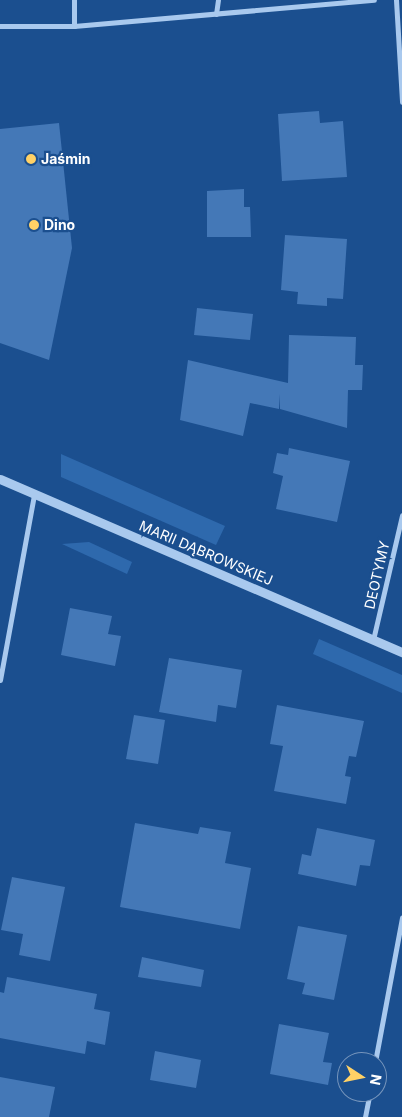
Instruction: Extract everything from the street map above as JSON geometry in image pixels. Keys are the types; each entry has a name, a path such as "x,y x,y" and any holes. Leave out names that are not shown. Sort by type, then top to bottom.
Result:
{"street":[{"path":"74,0 74,26"},
{"path":"216,14 218,0"},
{"path":"0,26 74,26 374,0"},
{"path":"396,0 402,102"},
{"name":"MARII DĄBROWSKIEJ","path":"0,479 402,652"},
{"path":"0,680 34,494"},
{"name":"DEOTYMY","path":"373,640 402,515"},
{"path":"377,1052 402,918"},
{"path":"365,1117 368,1102"}],"shaded area":[{"path":"61,454 225,526 216,545 61,477"},
{"path":"89,542 132,562 127,574 62,544"},
{"path":"319,639 402,675 402,693 313,654"}],"building":[{"path":"319,111 320,123 343,121 347,177 282,181 278,114"},
{"path":"59,123 72,248 49,360 0,343 0,129"},
{"path":"244,189 244,207 250,207 251,237 207,237 207,191"},
{"path":"285,235 347,239 343,299 327,298 327,306 297,304 298,292 281,290"},
{"path":"197,308 253,314 250,340 194,335"},
{"path":"289,335 356,337 355,365 363,365 362,390 348,390 347,428 280,409 280,394 279,409 250,403 243,436 180,420 188,360 288,383"},
{"path":"289,448 350,461 337,522 276,509 283,476 273,473 277,453 288,455"},
{"path":"70,608 112,616 108,634 121,636 115,666 61,655"},
{"path":"169,658 242,670 236,708 218,705 216,722 159,712"},
{"path":"277,705 364,721 356,757 349,756 345,776 351,777 346,804 274,791 283,746 270,744"},
{"path":"134,715 165,720 158,764 126,759"},
{"path":"135,823 198,834 200,827 231,832 225,863 251,868 240,929 120,907"},
{"path":"317,828 375,840 370,866 360,865 356,886 298,874 302,854 311,856"},
{"path":"12,877 65,887 50,961 19,955 23,934 1,930"},
{"path":"298,926 347,935 334,1000 302,994 305,983 287,979"},
{"path":"142,957 204,970 201,987 138,977"},
{"path":"7,977 97,994 94,1009 110,1012 105,1045 87,1041 85,1054 0,1038 0,992 4,993"},
{"path":"279,1024 329,1033 323,1062 332,1063 328,1085 270,1074"},
{"path":"155,1051 201,1060 196,1088 150,1080"},
{"path":"0,1077 55,1087 49,1117 0,1117"}],"place":[{"name":"Jaśmin","path":"31,159"},
{"name":"Dino","path":"34,225"}]}
